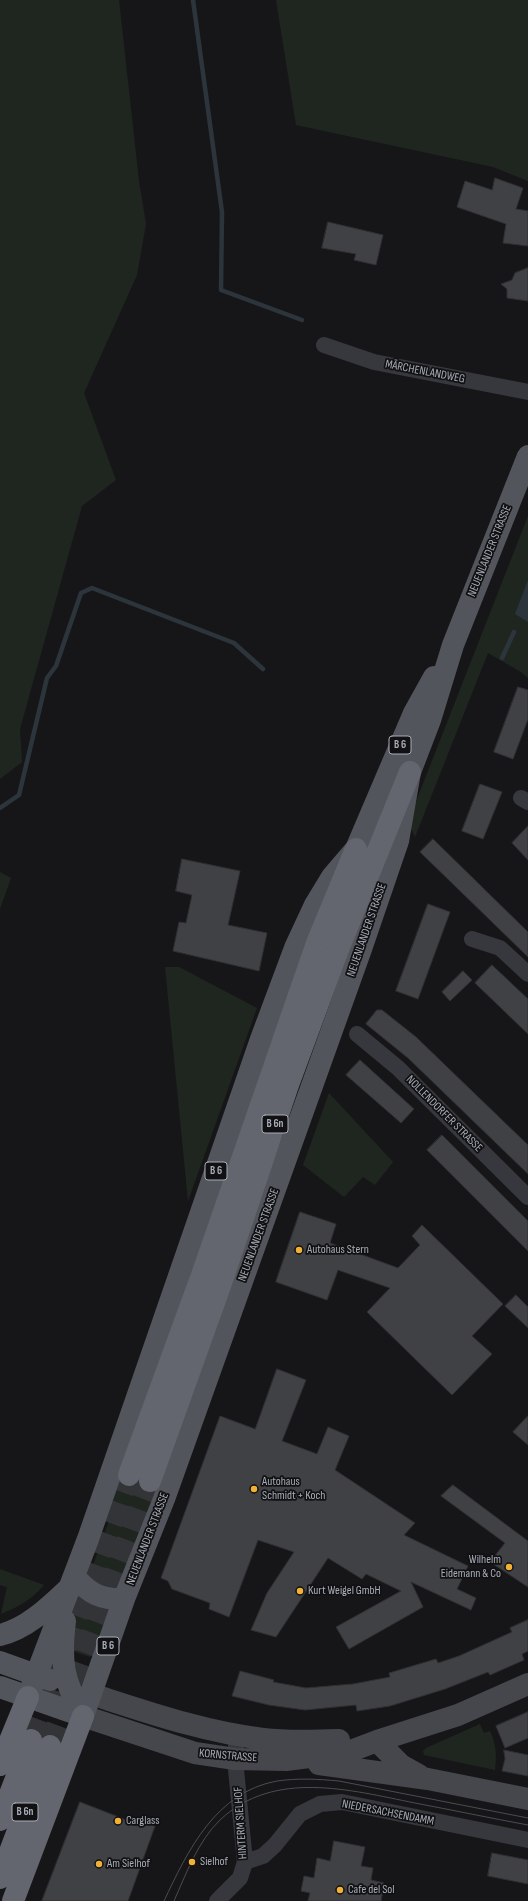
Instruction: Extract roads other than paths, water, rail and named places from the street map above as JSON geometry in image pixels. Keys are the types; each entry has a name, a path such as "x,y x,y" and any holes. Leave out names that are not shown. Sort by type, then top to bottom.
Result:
{"highway":[{"name":"NEUENLANDER STRASSE","path":"150,1481 222,1283 288,1085 339,947 410,772"},
{"name":"NEUENLANDER STRASSE","path":"129,1475 202,1275 314,951 356,849"},
{"path":"0,1765 28,1697"},
{"path":"13,1901 83,1716"},
{"name":"B 6n","path":"0,1820 40,1743 0,1878"}],"main road":[{"name":"NEUENLANDER STRASSE","path":"91,1694 124,1599 164,1499 361,949 398,841 410,772 430,720 453,645 528,456"},
{"name":"NEUENLANDER STRASSE","path":"28,1697 72,1582 261,1039 295,948 315,904 332,878 356,849 414,713 453,645"},
{"path":"72,1582 97,1597 112,1600 124,1599"},
{"path":"0,1636 12,1632 24,1625 72,1582"},
{"path":"72,1582 62,1645 63,1663 68,1685 83,1716"},
{"path":"0,1662 91,1694"},
{"path":"0,1688 83,1716"},
{"name":"B 6","path":"83,1716 91,1694"}],"street":[{"name":"MÄRCHENLANDWEG","path":"324,345 374,362 528,392"},
{"path":"472,939 500,948 528,974"},
{"name":"NOLLENDORFER STRASSE","path":"357,1034 398,1068 528,1197"},
{"name":"KORNSTRASSE","path":"83,1716 194,1753 235,1759 286,1760 348,1752 377,1740 458,1716 528,1684"},
{"name":"KORNSTRASSE","path":"91,1694 165,1718 237,1735 303,1742 377,1740"},
{"name":"HINTERM SIELHOF","path":"217,1901 240,1878 245,1862 235,1759 237,1735"},
{"path":"377,1740 401,1765 428,1779"},
{"path":"286,1760 428,1779 528,1799"},
{"name":"NIEDERSACHSENDAMM","path":"245,1862 263,1856 275,1846 300,1814 320,1804 342,1802 528,1840"}],"waterway":[{"path":"193,0 222,212 221,290 302,320"},
{"path":"0,808 19,795 47,678 56,666 81,593 92,588 234,643 263,669"},
{"path":"502,658 514,632"}],"tunnel":[{"path":"31,1740 129,1475"},
{"path":"50,1746 150,1481"}],"tram line":[{"path":"164,1901 183,1862 194,1844 221,1810 237,1797 256,1787 277,1781 293,1779 339,1781 528,1818"},
{"path":"174,1901 188,1869 212,1828 241,1804 264,1794 288,1789 339,1789 528,1825"}],"place":[{"name":"Autohaus Stern","path":"299,1250"},
{"name":"Autohaus Schmidt + Koch","path":"254,1489"},
{"name":"Wilhelm Eidemann & Co","path":"509,1567"},
{"name":"Kurt Weigel GmbH","path":"300,1591"},
{"name":"Carglass","path":"118,1821"},
{"name":"Sielhof","path":"192,1862"},
{"name":"Am Sielhof","path":"99,1864"},
{"name":"Cafe del Sol","path":"340,1890"}]}
